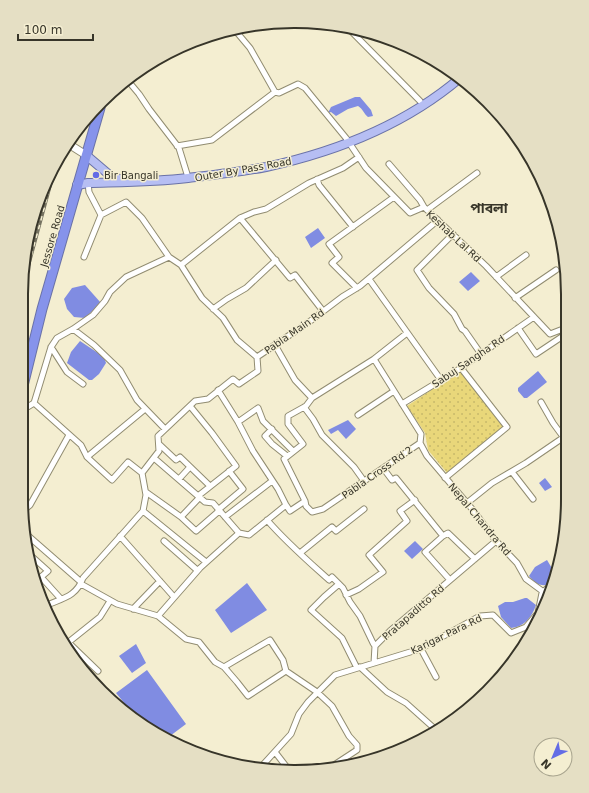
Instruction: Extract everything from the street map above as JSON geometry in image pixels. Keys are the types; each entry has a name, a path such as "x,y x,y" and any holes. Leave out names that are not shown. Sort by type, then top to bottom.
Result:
{"highway":[{"name":"Jessore Road","path":"28,366 42,309 98,115"}],"main road":[{"name":"Outer By Pass Road","path":"77,185 88,183 187,178 265,167 303,157 347,140 372,128 420,101 452,79"},
{"name":"Outer By Pass Road","path":"86,155 113,178 164,177 264,164 374,132 408,114 444,91 455,82"},
{"path":"73,147 86,155"}],"street":[{"path":"178,146 212,140 275,92 250,48 238,34"},
{"path":"355,35 420,101"},
{"path":"131,84 178,146 187,174"},
{"name":"Keshab Lal Rd","path":"275,92 279,93 298,84 302,85 347,140 366,168 410,213 425,209 453,234 550,334 561,330"},
{"path":"181,265 240,218 266,209 310,183 343,168 359,157"},
{"path":"389,164 420,200 425,209 477,174"},
{"path":"318,179 319,185 353,227"},
{"path":"88,183 89,192 101,215"},
{"path":"357,288 332,263 339,257 329,244 394,196"},
{"path":"84,257 101,215 126,202 142,218 169,257 181,265 202,298 223,318 237,340 258,357"},
{"path":"240,218 290,278 295,275 323,311"},
{"name":"Pabla Main Rd","path":"142,473 159,451 158,436 195,401 208,399 232,378 239,384 258,371 258,357 357,288 438,220"},
{"path":"453,234 417,270 429,288 454,314 462,329 481,354"},
{"path":"496,277 526,255"},
{"path":"28,407 34,403 50,347 58,338 74,330 93,315 105,301 110,292 126,278 169,257"},
{"path":"213,309 246,288 276,260"},
{"path":"516,298 556,270"},
{"path":"368,279 441,380"},
{"name":"Sabuj Sangha Rd","path":"402,404 461,368 534,317"},
{"path":"518,328 536,354 561,336"},
{"path":"74,330 94,345 120,370 137,400 165,430"},
{"path":"218,390 290,511 305,501 284,459 303,444 288,424 288,416 304,407 312,398 374,359 407,333"},
{"path":"275,345 295,380 312,398"},
{"path":"50,347 67,372 83,384"},
{"name":"Pabla Cross Rd 2","path":"305,501 306,506 312,512 323,509 420,442 421,434 374,359"},
{"path":"445,478 507,427 461,368"},
{"path":"358,415 394,391"},
{"path":"541,402 553,423 561,432"},
{"path":"34,403 81,445 87,457 112,480 128,462 142,473 146,492 143,511 98,559 83,578 74,594 50,604"},
{"path":"181,516 210,486 236,466 190,406"},
{"path":"304,407 322,435 354,467 364,481"},
{"path":"238,422 258,408 263,421 293,452"},
{"path":"87,457 145,409"},
{"path":"272,429 265,436 272,444 288,456"},
{"path":"28,506 69,435"},
{"path":"467,503 492,483 512,472 561,439"},
{"name":"Nepal Chandra Rd","path":"420,442 427,456 467,503 496,541 517,563 526,579 543,592"},
{"path":"159,444 176,460 180,457 210,486"},
{"path":"154,458 205,502 213,503 239,533 249,535 286,505"},
{"path":"178,479 190,466"},
{"path":"383,468 392,480 396,478 443,536"},
{"path":"146,492 181,516 196,531 243,489 229,471"},
{"path":"512,472 533,499"},
{"path":"225,517 272,481"},
{"path":"346,595 383,572 369,555 407,521 400,511 415,500"},
{"path":"300,553 332,527 336,531 364,508"},
{"path":"143,511 206,562"},
{"path":"267,520 281,536 329,580 332,577 343,588 360,616 372,643 375,646"},
{"path":"158,616 198,570 239,533"},
{"path":"450,580 425,552 443,536 448,533 475,559"},
{"path":"120,536 174,596"},
{"path":"31,540 81,583 110,601 158,616 186,639 199,642 215,662 224,667 248,696 286,671"},
{"path":"164,541 198,570"},
{"name":"Pratapaditto Rd","path":"374,663 375,646 496,541"},
{"path":"35,560 48,571 41,577 61,599"},
{"path":"133,609 160,581"},
{"path":"339,584 311,610 342,638 358,668 387,692 406,703 432,727"},
{"name":"Karigar Para Rd","path":"541,599 543,592"},
{"path":"70,642 100,617 110,601"},
{"name":"Karigar Para Rd","path":"374,663 421,649 480,616 494,615 511,633 526,627 531,621"},
{"path":"224,667 270,640 283,660 286,671 317,692 332,706 349,736 358,745 357,750 342,761"},
{"path":"421,649 436,677"},
{"path":"77,653 98,671"},
{"path":"264,763 291,734 302,709 317,692 336,675 374,663"},
{"path":"275,752 285,764"}],"shaded area":[{"path":"460,371 504,427 447,473 428,450 425,433 407,406"}],"water":[{"path":"355,97 360,97 371,110 373,116 368,117 358,106 348,109 336,116 331,112 328,113 331,107"},
{"path":"318,228 325,238 311,248 305,237"},
{"path":"471,272 480,281 468,291 459,282"},
{"path":"85,285 101,303 85,318 74,317 67,309 64,299 72,288"},
{"path":"80,341 104,357 106,363 99,374 92,380 89,380 67,363 71,352"},
{"path":"538,371 547,382 527,398 524,398 518,391 518,388"},
{"path":"348,420 356,429 346,439 338,430 331,434 328,430"},
{"path":"545,478 552,487 545,491 539,483"},
{"path":"415,541 423,549 412,559 404,551"},
{"path":"547,560 552,568 547,585 535,582 529,576 535,567"},
{"path":"247,583 267,610 231,633 215,610"},
{"path":"525,598 536,605 527,621 520,626 511,628 501,617 498,606 505,602 513,602"},
{"path":"136,644 146,663 132,673 119,656"},
{"path":"147,670 186,724 171,735 132,710 116,693"}],"railway":[{"path":"30,261 49,191"}],"place":[{"name":"Bir Bangali","path":"96,175"}],"district":[{"name":"পাবলা","path":"489,208"}]}
